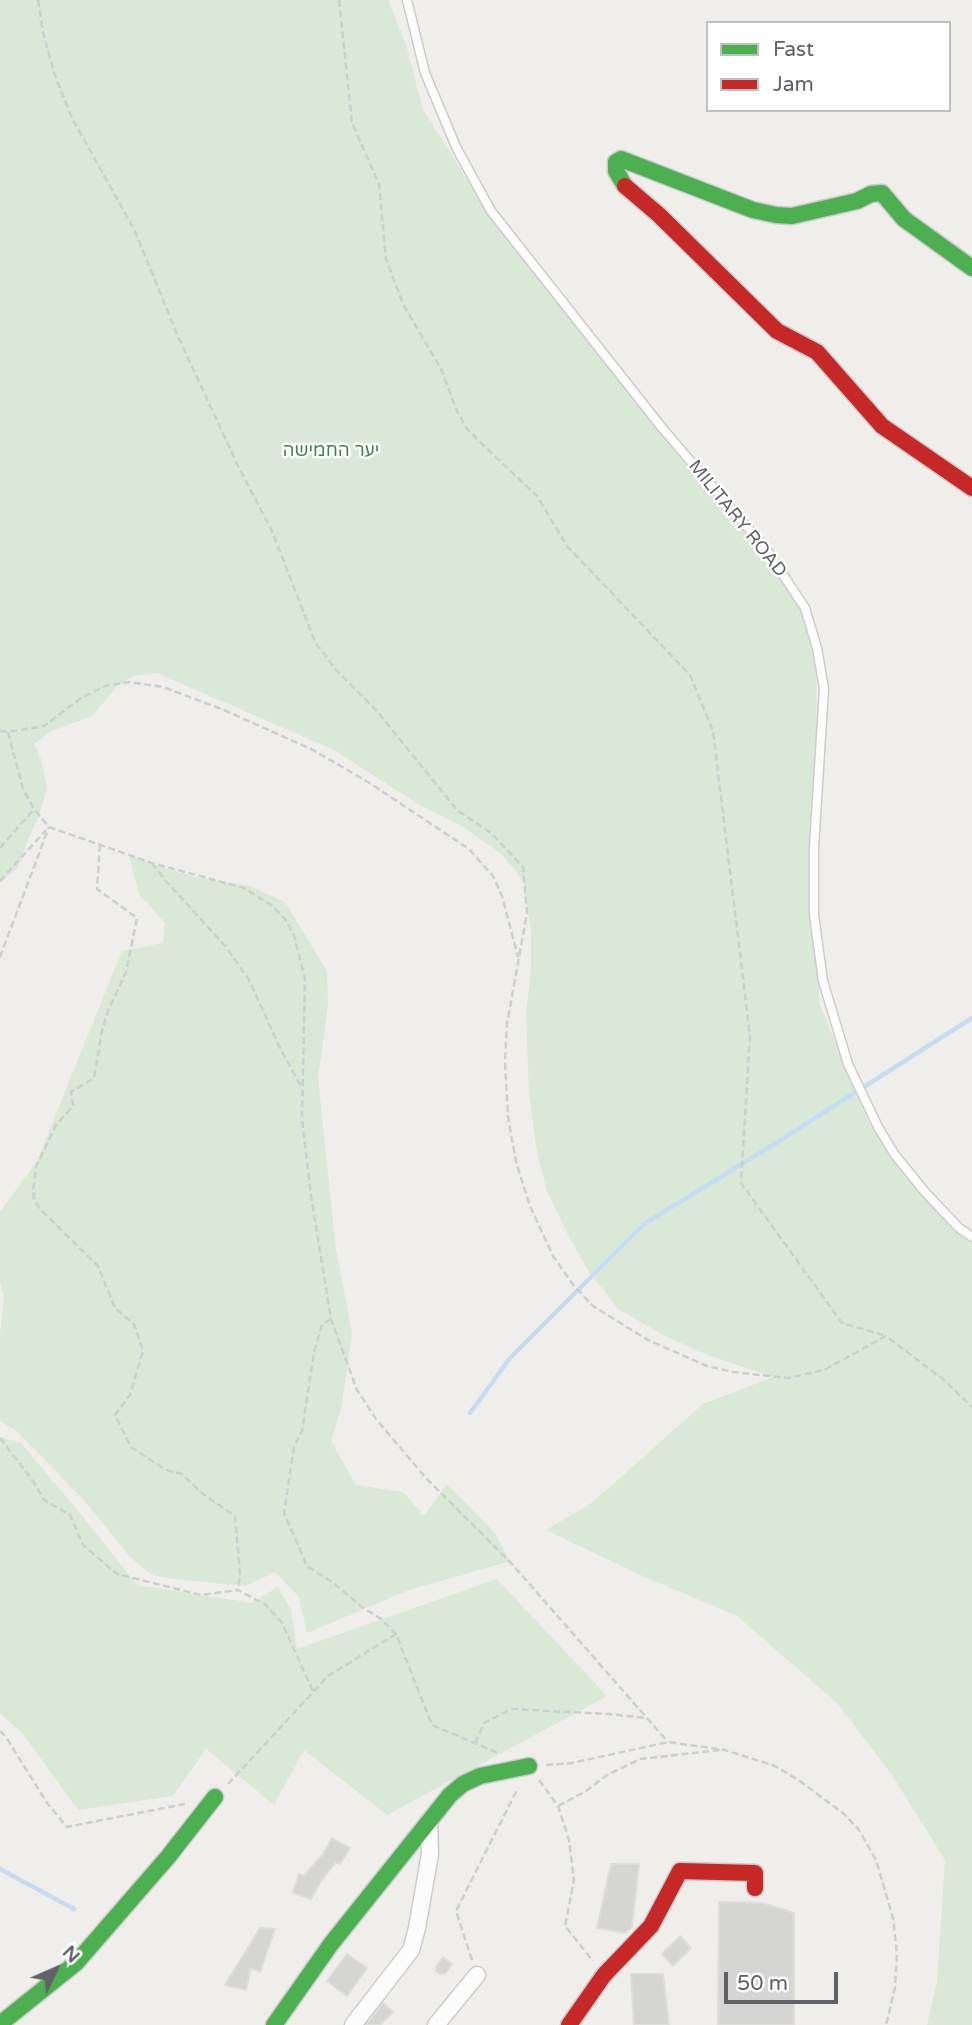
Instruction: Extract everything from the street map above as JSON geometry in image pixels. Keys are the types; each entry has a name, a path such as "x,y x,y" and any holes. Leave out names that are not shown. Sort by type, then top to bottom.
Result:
{"street":[{"path":"972,268 904,219 882,193 792,216 776,215 753,210 621,159 616,162 616,172 625,186 659,215 777,331 817,352 882,426 972,488"},
{"path":"274,2025 331,1944 450,1795 463,1784 480,1776 529,1766"},
{"path":"0,2024 76,1963 168,1857 215,1797"},
{"path":"353,2025 411,1950 418,1928 430,1854 429,1821"},
{"path":"569,2025 604,1975 651,1926 680,1871 755,1873 755,1888"},
{"path":"436,2025 477,1975"}],"lane":[{"name":"MILITARY ROAD","path":"407,0 425,73 457,149 491,211 663,429 766,549 805,608 817,648 824,689 814,847 814,915 822,981 848,1064 878,1127 895,1155 925,1192 959,1228 972,1237"}],"path":[{"path":"38,0 43,32 55,76 72,118 135,231 176,332 232,454 272,531 315,642 337,671 376,710 457,810 491,833 523,867 527,913 507,1024 505,1062 508,1117 516,1162 530,1206 553,1256 574,1286 593,1306 648,1340 707,1366 788,1378 824,1370 886,1336"},
{"path":"339,0 352,123 379,184 386,259 404,306 440,369 457,411 467,429 537,496 567,546 690,675 713,732 750,1036 741,1183 842,1323 886,1336 972,1406"},
{"path":"0,732 44,726 81,698 105,686 129,682 163,687 225,710 313,750 357,775 469,849 493,876 502,897 519,960"},
{"path":"8,732 23,789 34,809 49,827 152,863 244,888 271,905 285,919 294,935 305,979 302,1119 311,1196 331,1319 357,1391 376,1419 426,1478 511,1563 668,1742"},
{"path":"0,848 34,809"},
{"path":"0,881 49,827"},
{"path":"0,957 49,827"},
{"path":"100,845 97,889 136,918 126,972 108,1011 94,1078 71,1092 73,1106 56,1125 36,1167 33,1192 35,1202 98,1266 114,1308 134,1324 143,1351 130,1395 115,1415 131,1447 166,1471 181,1475 235,1516 240,1574 238,1590"},
{"path":"152,863 226,947 249,980 279,1048 302,1089"},
{"path":"331,1319 322,1325 314,1352 302,1431 294,1447 284,1513 307,1566 381,1619 396,1634 432,1725 529,1766 572,1763 668,1742 726,1750 775,1766 844,1814 859,1830 876,1860 893,1919 897,1954 895,1988 886,2025"},
{"path":"0,1438 44,1500 70,1515 83,1545 117,1573 201,1595 238,1590 266,1605 282,1623 313,1691"},
{"path":"215,1797 328,1676 396,1634"},
{"path":"475,1743 484,1723 511,1709 648,1718"},
{"path":"0,1731 47,1804 67,1827 190,1802"},
{"path":"558,1806 586,1791 607,1775 640,1759 726,1750"},
{"path":"529,1766 558,1806 569,1840 574,1880 565,1926 604,1975"},
{"path":"477,1975 456,1911 529,1766"}],"green space":[{"name":"יער החמישה","path":"0,0 388,0 406,44 423,109 490,217 790,573 816,632 819,1003 870,1125 956,1223 972,1235 972,2025 927,2025 937,1982 945,1860 892,1775 837,1703 737,1616 638,1574 546,1530 593,1502 703,1404 773,1377 708,1355 667,1337 618,1309 585,1266 566,1231 547,1191 537,1152 529,1094 526,1013 531,968 531,932 523,882 515,870 501,854 462,826 418,804 334,750 157,673 132,676 117,687 92,716 52,731 34,744 41,759 47,788 17,869 0,884"},
{"path":"129,855 200,878 250,886 285,902 327,971 328,1007 318,1078 336,1250 352,1333 342,1405 331,1441 356,1485 403,1492 424,1516 447,1484 494,1532 510,1561 409,1590 307,1633 299,1597 275,1572 246,1586 152,1575 131,1558 82,1498 15,1430 0,1421 0,1334 4,1297 0,1282 0,1212 37,1161 122,951 163,943 165,923 139,894"},
{"path":"0,1437 21,1443 137,1585 252,1603 278,1587 291,1610 297,1649 497,1579 607,1696 387,1815 304,1750 274,1805 206,1749 173,1796 78,1810 23,1734 0,1713"}],"building":[{"path":"332,1838 350,1848 340,1864 336,1862 311,1899 293,1893 299,1874 304,1876 323,1854"},
{"path":"611,1864 639,1864 632,1927 626,1933 597,1928"},
{"path":"719,1902 763,1903 794,1913 794,2025 718,2025"},
{"path":"260,1928 275,1929 260,1972 251,1968 246,1990 225,1985"},
{"path":"680,1936 691,1948 673,1966 662,1954"},
{"path":"347,1954 367,1968 347,1996 327,1981"},
{"path":"443,1957 452,1964 445,1974 440,1974 436,1967"},
{"path":"631,1974 663,1974 669,2025 634,2025"},
{"path":"383,2003 393,2012 380,2025 366,2025"}],"waterway":[{"path":"470,1413 510,1358 644,1224 972,1018"},
{"path":"0,1869 74,1909"}],"traffic: fast":[{"path":"625,186 616,171 616,162 621,159 753,210 776,215 792,216 882,193 904,219 972,268"},
{"path":"274,2025 331,1944 450,1795 463,1784 480,1776 529,1766"},
{"path":"0,2024 76,1963 168,1857 215,1797"}],"traffic: jam":[{"path":"625,186 659,215 777,331 817,352 882,426 972,488"},
{"path":"569,2025 604,1975 651,1926 680,1871 755,1873 755,1888"}]}
